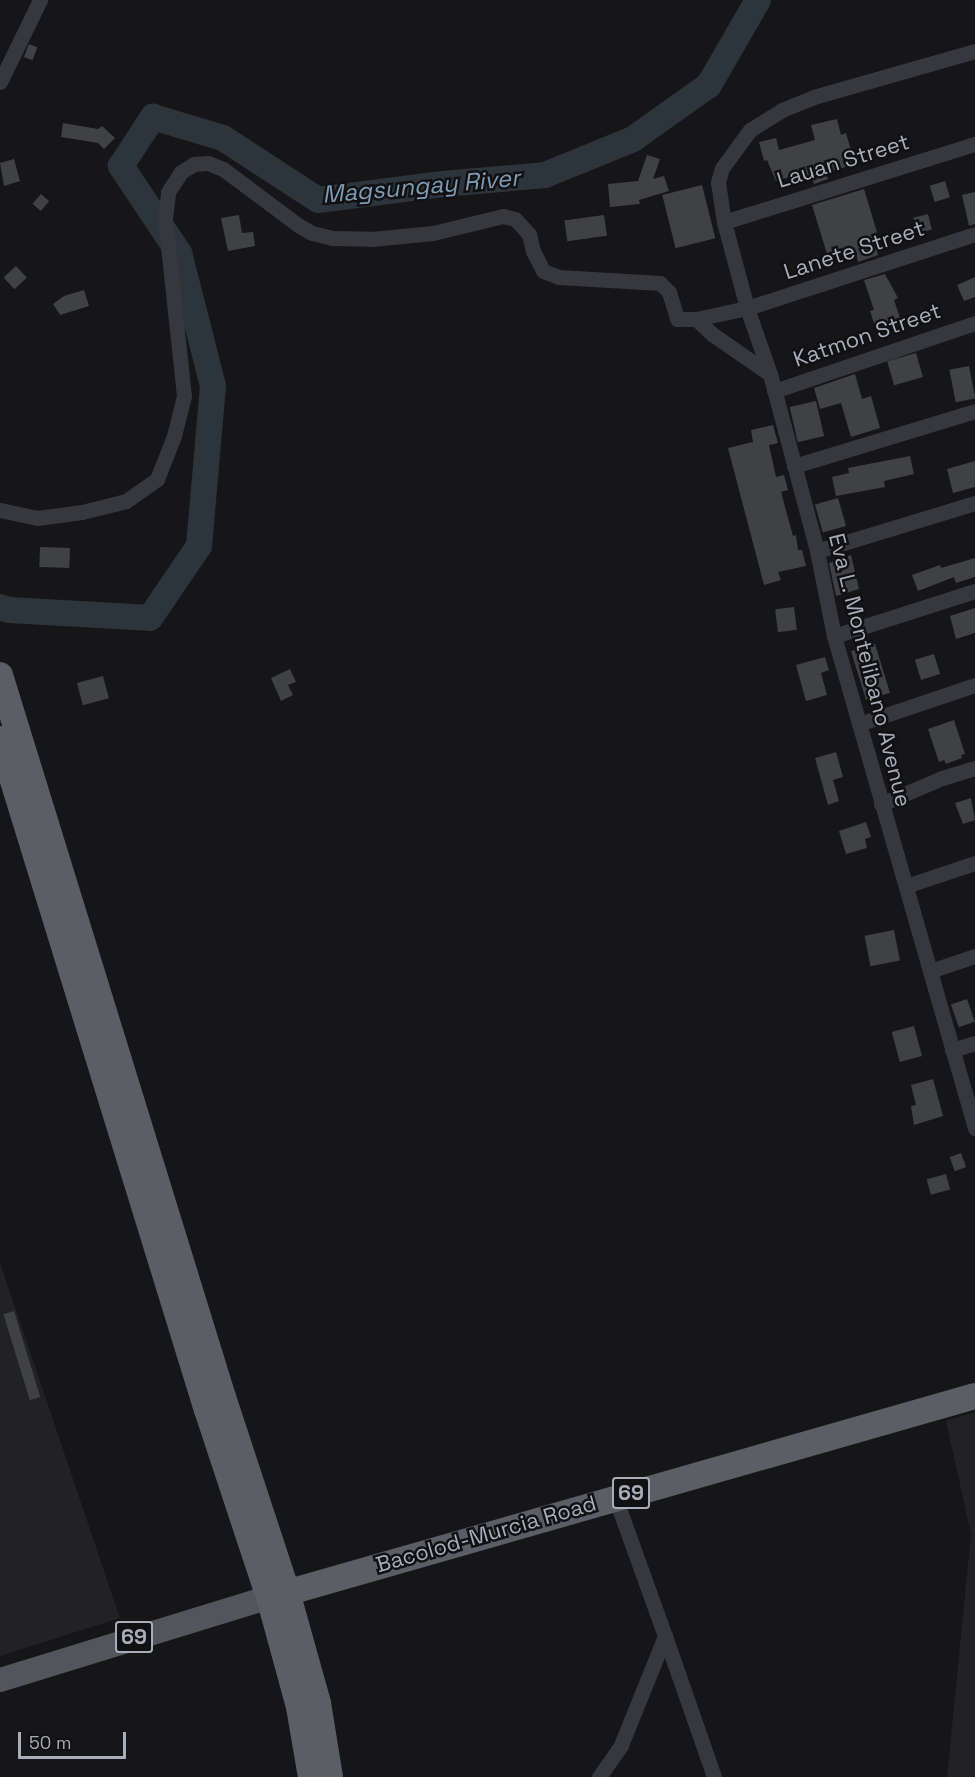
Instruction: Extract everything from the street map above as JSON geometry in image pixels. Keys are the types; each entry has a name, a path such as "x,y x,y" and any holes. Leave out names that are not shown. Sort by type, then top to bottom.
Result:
{"highway":[{"path":"0,675 223,1397 278,1595 311,1777"},
{"path":"0,739 204,1399 318,1703 330,1777"},
{"name":"Bacolod-Murcia Road","path":"278,1595 975,1396"}],"main road":[{"name":"Bacolod-Murcia Road","path":"0,1680 278,1595"}],"street":[{"path":"0,82 40,0"},
{"name":"Eva L. Montelibano Avenue","path":"975,51 814,97 764,121 750,130 722,168 718,182 724,222 747,308 770,374 817,551 834,636 975,1128"},
{"name":"Lauan Street","path":"724,222 975,144"},
{"path":"0,510 37,518 82,512 126,501 157,479 174,435 184,396 165,218 168,192 181,172 194,164 208,163 223,169 298,225 312,233 332,238 371,239 433,232 503,216 515,219 530,234 538,266 543,271 559,277 660,283 666,286 669,292 677,319 696,319 711,334 770,374"},
{"name":"Lanete Street","path":"696,319 747,308 975,234"},
{"name":"Katmon Street","path":"774,391 975,322"},
{"path":"794,466 975,411"},
{"path":"817,551 975,502"},
{"path":"834,636 975,591"},
{"path":"859,724 975,685"},
{"path":"881,804 942,778 975,768"},
{"path":"906,886 975,863"},
{"path":"930,970 975,956"},
{"path":"952,1050 975,1043"},
{"path":"615,1497 714,1777"},
{"path":"599,1777 621,1745 665,1636"}],"shaded area":[{"path":"0,1263 120,1618 0,1656"},
{"path":"975,1412 975,1777 947,1777 971,1534 946,1421"}],"building":[{"path":"29,44 37,47 32,60 24,57"},
{"path":"837,119 841,135 846,133 855,164 826,173 828,179 814,184 812,179 803,182 801,174 776,181 767,160 764,161 759,142 776,138 779,150 815,140 811,125"},
{"path":"63,123 98,129 102,126 115,138 104,149 98,143 61,137"},
{"path":"647,155 660,159 653,179 664,176 669,191 639,200 640,204 610,207 608,184 638,181"},
{"path":"14,159 20,181 4,186 0,163"},
{"path":"945,181 950,197 935,202 930,186"},
{"path":"702,185 715,238 676,248 662,195"},
{"path":"864,189 882,249 877,251 878,255 858,262 855,250 828,257 812,205"},
{"path":"975,192 975,224 969,226 962,195"},
{"path":"41,194 49,201 41,211 32,204"},
{"path":"928,214 932,230 917,233 913,218"},
{"path":"239,215 242,233 253,232 255,246 228,251 221,218"},
{"path":"604,215 607,236 567,241 564,221"},
{"path":"16,266 27,278 14,289 4,278"},
{"path":"885,274 898,298 894,300 902,324 877,332 870,311 874,310 864,280"},
{"path":"975,277 975,297 964,301 957,285"},
{"path":"84,290 89,306 60,315 53,304 64,296"},
{"path":"916,353 923,377 894,385 887,361"},
{"path":"969,366 975,398 956,402 949,370"},
{"path":"855,374 862,399 871,396 880,428 851,437 841,403 820,409 814,388"},
{"path":"816,401 824,436 798,442 790,407"},
{"path":"773,425 778,443 769,445 776,477 784,475 788,490 781,492 793,536 796,535 798,550 802,550 806,566 778,572 781,580 764,585 728,448 753,442 751,430"},
{"path":"910,456 914,474 884,481 885,487 836,496 832,477 849,473 848,468"},
{"path":"975,461 975,487 953,493 947,469"},
{"path":"838,498 846,526 823,532 815,505"},
{"path":"40,547 70,548 69,568 39,567"},
{"path":"851,555 859,589 836,596 829,563"},
{"path":"975,558 975,577 956,583 954,577 918,591 912,575 940,565 941,568"},
{"path":"794,607 797,630 778,632 775,609"},
{"path":"975,608 975,633 956,639 950,616"},
{"path":"875,644 890,693 866,700 851,651"},
{"path":"934,654 940,674 921,680 915,660"},
{"path":"825,657 829,670 821,673 827,695 806,701 796,665"},
{"path":"290,669 296,682 288,685 293,695 281,701 271,678"},
{"path":"103,676 109,698 83,705 77,683"},
{"path":"954,720 965,754 961,755 962,758 946,764 944,760 939,762 928,729"},
{"path":"836,752 843,777 833,780 839,801 828,805 815,758"},
{"path":"971,798 975,820 963,824 955,803"},
{"path":"866,822 871,837 865,839 867,848 846,854 839,831"},
{"path":"894,930 900,960 870,966 865,936"},
{"path":"967,999 975,1022 959,1027 951,1005"},
{"path":"914,1026 922,1056 900,1062 892,1032"},
{"path":"933,1079 943,1116 914,1125 911,1106 916,1105 911,1085"},
{"path":"961,1153 966,1167 955,1171 950,1157"},
{"path":"946,1174 950,1189 931,1195 927,1179"},
{"path":"14,1311 40,1397 30,1400 3,1314"}],"waterway":[{"name":"Magsungay River","path":"0,607 9,610 150,618 199,546 213,386 179,253 121,166 153,117 223,138 318,200 443,184 545,175 633,139 709,85 758,0"}]}
